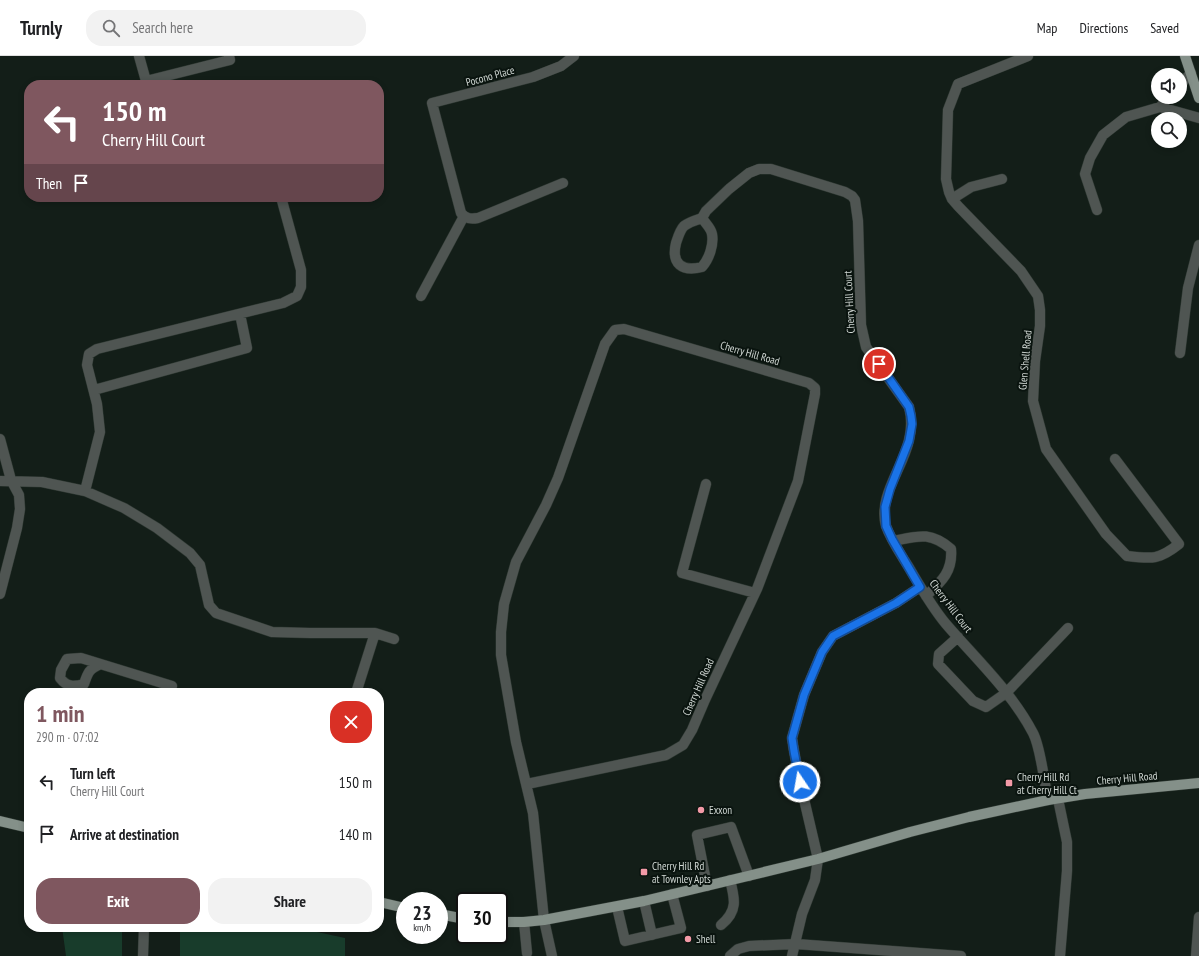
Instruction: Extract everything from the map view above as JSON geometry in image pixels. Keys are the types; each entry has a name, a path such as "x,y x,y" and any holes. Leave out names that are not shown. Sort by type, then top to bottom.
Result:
{"main road":[{"path":"1185,56 1199,98"},
{"name":"Cherry Hill Road","path":"508,922 544,920 644,901 818,859 910,832 969,817 1053,799 1085,794 1199,783"},
{"path":"0,821 24,827"},
{"path":"384,903 396,906"}],"street":[{"path":"139,56 146,80"},
{"path":"150,80 230,60 229,56"},
{"name":"Pocono Place","path":"464,216 432,103 533,77 561,66 574,56"},
{"name":"Glen Shell Road","path":"1028,56 958,84 948,110 946,179 952,199 1021,271 1038,296 1040,326 1035,360 1033,401 1046,449 1106,534 1127,556 1151,558 1168,553 1179,544 1114,459"},
{"path":"1187,77 1191,73"},
{"path":"1097,210 1086,174 1090,158 1103,135 1126,117 1160,107 1163,104"},
{"path":"1160,107 1199,118"},
{"name":"Cherry Hill Court","path":"702,218 712,234 708,260 702,267 687,269 678,264 674,256 678,235 684,226 702,218 706,211 729,189 749,173 759,169 771,169 846,192 855,200 858,221 861,325 864,342 866,347 909,407 912,424 909,441 890,489 885,507 886,526 893,541 926,596 945,623 1006,693 1033,733 1037,742 1067,842 1067,871 1060,956"},
{"path":"952,199 971,187 1002,179"},
{"path":"421,296 464,216 469,219 478,218 563,183"},
{"path":"85,490 100,432 97,404 87,365 89,354 97,349 283,303 297,296 302,287 301,270 282,202"},
{"path":"1180,353 1188,288 1199,245"},
{"path":"94,390 247,348 240,314"},
{"name":"Cherry Hill Road","path":"527,784 666,755 683,745 692,730 755,593 798,481 815,394 815,388 809,383 624,329 615,330 605,344 558,478 546,505 516,562 504,604 501,632 501,656 516,742 533,813 544,920"},
{"path":"0,439 11,480 19,495 20,509 17,528 0,594"},
{"path":"0,481 11,480 42,482 85,490 124,508 157,528 190,553 200,565 209,605 216,613 272,632 310,634 375,633 394,640"},
{"path":"706,484 682,573 755,593"},
{"path":"893,541 922,535 938,539 951,549 952,560 946,574 939,584 926,596"},
{"path":"792,956 802,914 815,880 818,859 800,782 792,738 804,695 822,652 833,636 896,603 920,587"},
{"path":"958,637 939,654 938,664 973,702 980,706 986,707 1006,693 1068,628"},
{"path":"358,688 375,633"},
{"path":"101,664 172,686"},
{"path":"706,886 698,835 731,827 749,876"},
{"path":"722,925 729,919 734,909 734,897 730,880"},
{"path":"617,907 625,941 652,935 681,928 672,894"},
{"path":"644,901 652,935"},
{"path":"1196,956 1199,917"},
{"path":"544,920 552,956"},
{"path":"524,922 527,953"},
{"path":"143,956 144,932"},
{"path":"730,956 738,949 750,946 796,944 961,956"}],"green space":[{"path":"63,932 122,932 122,956 66,956"},
{"path":"180,932 317,932 345,938 345,956 180,956"}],"place":[{"name":"Cherry Hill Rd at Cherry Hill Ct","path":"1009,783"},
{"name":"Exxon","path":"701,810"},
{"name":"Cherry Hill Rd at Townley Apts","path":"644,872"},
{"name":"Shell","path":"688,939"}],"route":[{"path":"800,782 792,738 804,695 822,652 833,636 896,603 920,587 886,526 885,507 890,489 909,441 912,424 909,407 879,364"}]}
